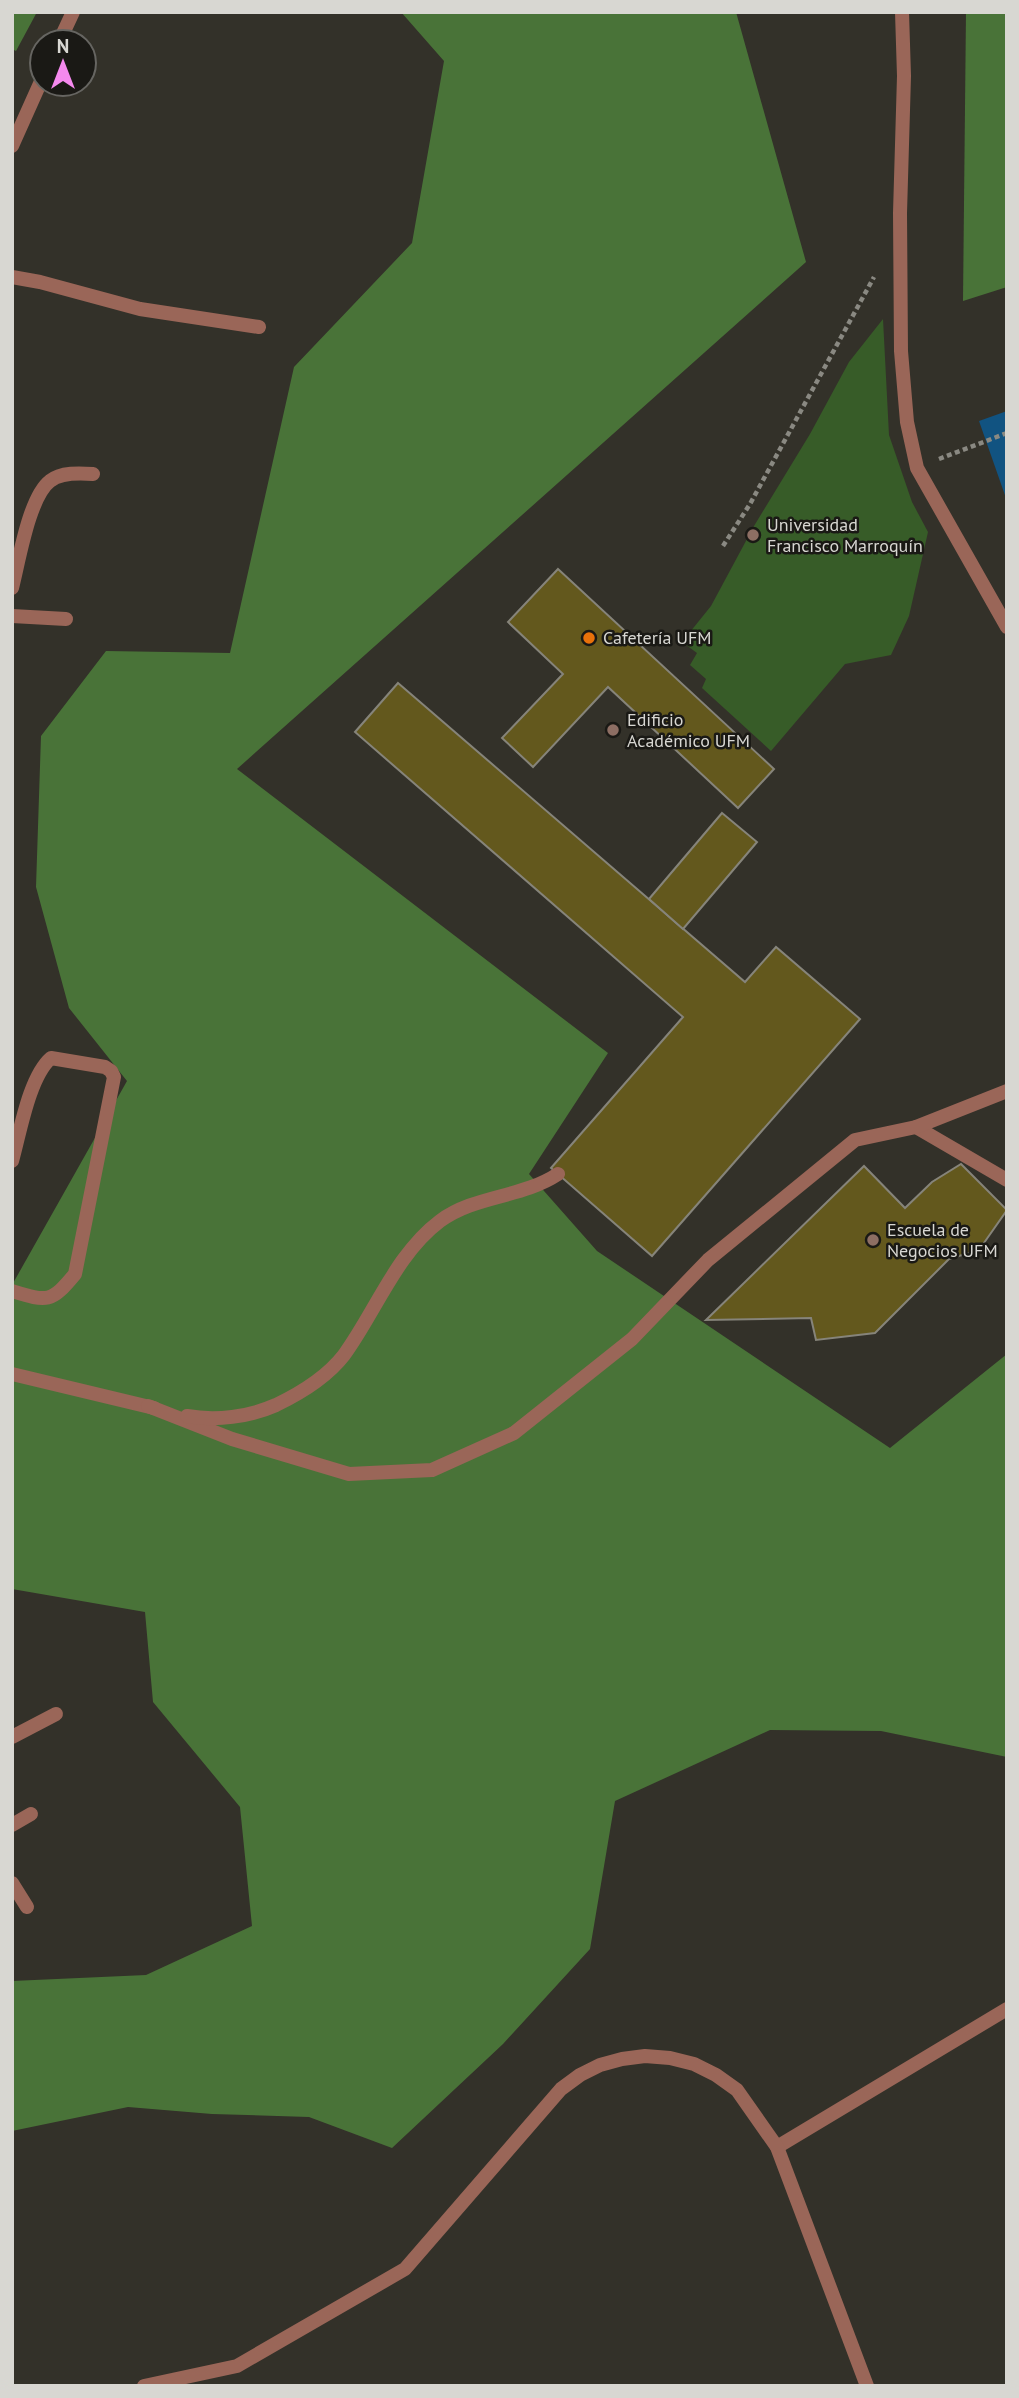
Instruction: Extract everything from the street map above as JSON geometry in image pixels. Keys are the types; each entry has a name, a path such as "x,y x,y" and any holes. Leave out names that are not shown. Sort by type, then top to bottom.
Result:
{"street":[{"path":"66,28 73,12"},
{"path":"902,12 904,76 900,230 901,351 907,422 917,468 1007,627"},
{"path":"12,146 33,98"},
{"path":"12,277 139,309 259,327"},
{"path":"12,587 34,503 51,480 75,473 93,474"},
{"path":"12,616 66,619"},
{"path":"12,1161 31,1094 44,1064 51,1058 105,1067 111,1071 114,1077 75,1274 59,1293 40,1300 12,1291"},
{"path":"148,1406 232,1439 349,1474 432,1470 514,1433 632,1339 708,1260 855,1140 916,1127 1007,1091"},
{"path":"916,1127 1007,1180"},
{"path":"12,1374 184,1415 221,1418 246,1414 291,1398 328,1372 344,1355 405,1258 421,1238 440,1221 477,1202 522,1192 558,1174"},
{"path":"12,1737 57,1714"},
{"path":"12,1825 31,1814"},
{"path":"12,1883 27,1907"},
{"path":"777,2147 1007,2010"},
{"path":"144,2386 237,2366 405,2269 561,2088 600,2065 645,2056 694,2064 716,2075 737,2090 777,2147 867,2386"}],"path":[{"path":"723,547 750,504 900,230"},
{"path":"927,464 1007,433"}],"green space":[{"path":"12,12 37,12 16,51 12,49"},
{"path":"401,12 736,12 806,262 237,769 608,1053 529,1174 597,1251 890,1448 1007,1354 1007,1757 881,1731 770,1730 615,1801 590,1949 503,2044 392,2148 309,2117 212,2114 128,2107 12,2131 12,1981 146,1975 252,1926 240,1807 153,1702 145,1612 12,1589 12,1285 127,1081 69,1008 36,887 41,736 106,651 230,653 294,367 412,243 444,61"},
{"path":"966,12 1007,12 1007,287 963,301"},
{"path":"883,319 889,435 912,502 928,532 909,616 891,655 845,664 771,751 702,688 706,679 690,665 697,653 682,642 711,606 849,362"}],"water":[{"path":"1007,411 1007,501 979,421"}],"building":[{"path":"558,569 774,769 738,808 608,687 533,767 502,738 563,674 508,622"},
{"path":"398,683 745,982 776,947 860,1019 652,1256 551,1168 683,1017 355,732"},
{"path":"722,813 757,842 683,929 649,899"},
{"name":"Escuela de Negocios UFM","path":"961,1164 1007,1210 979,1250 949,1259 875,1333 816,1340 811,1318 706,1320 864,1166 905,1208 932,1182"}],"place":[{"name":"Universidad Francisco Marroquín","path":"753,535"},
{"name":"Cafetería UFM","path":"589,638"},
{"name":"Edificio Académico UFM","path":"613,730"},
{"name":"Escuela de Negocios UFM","path":"873,1240"}]}
